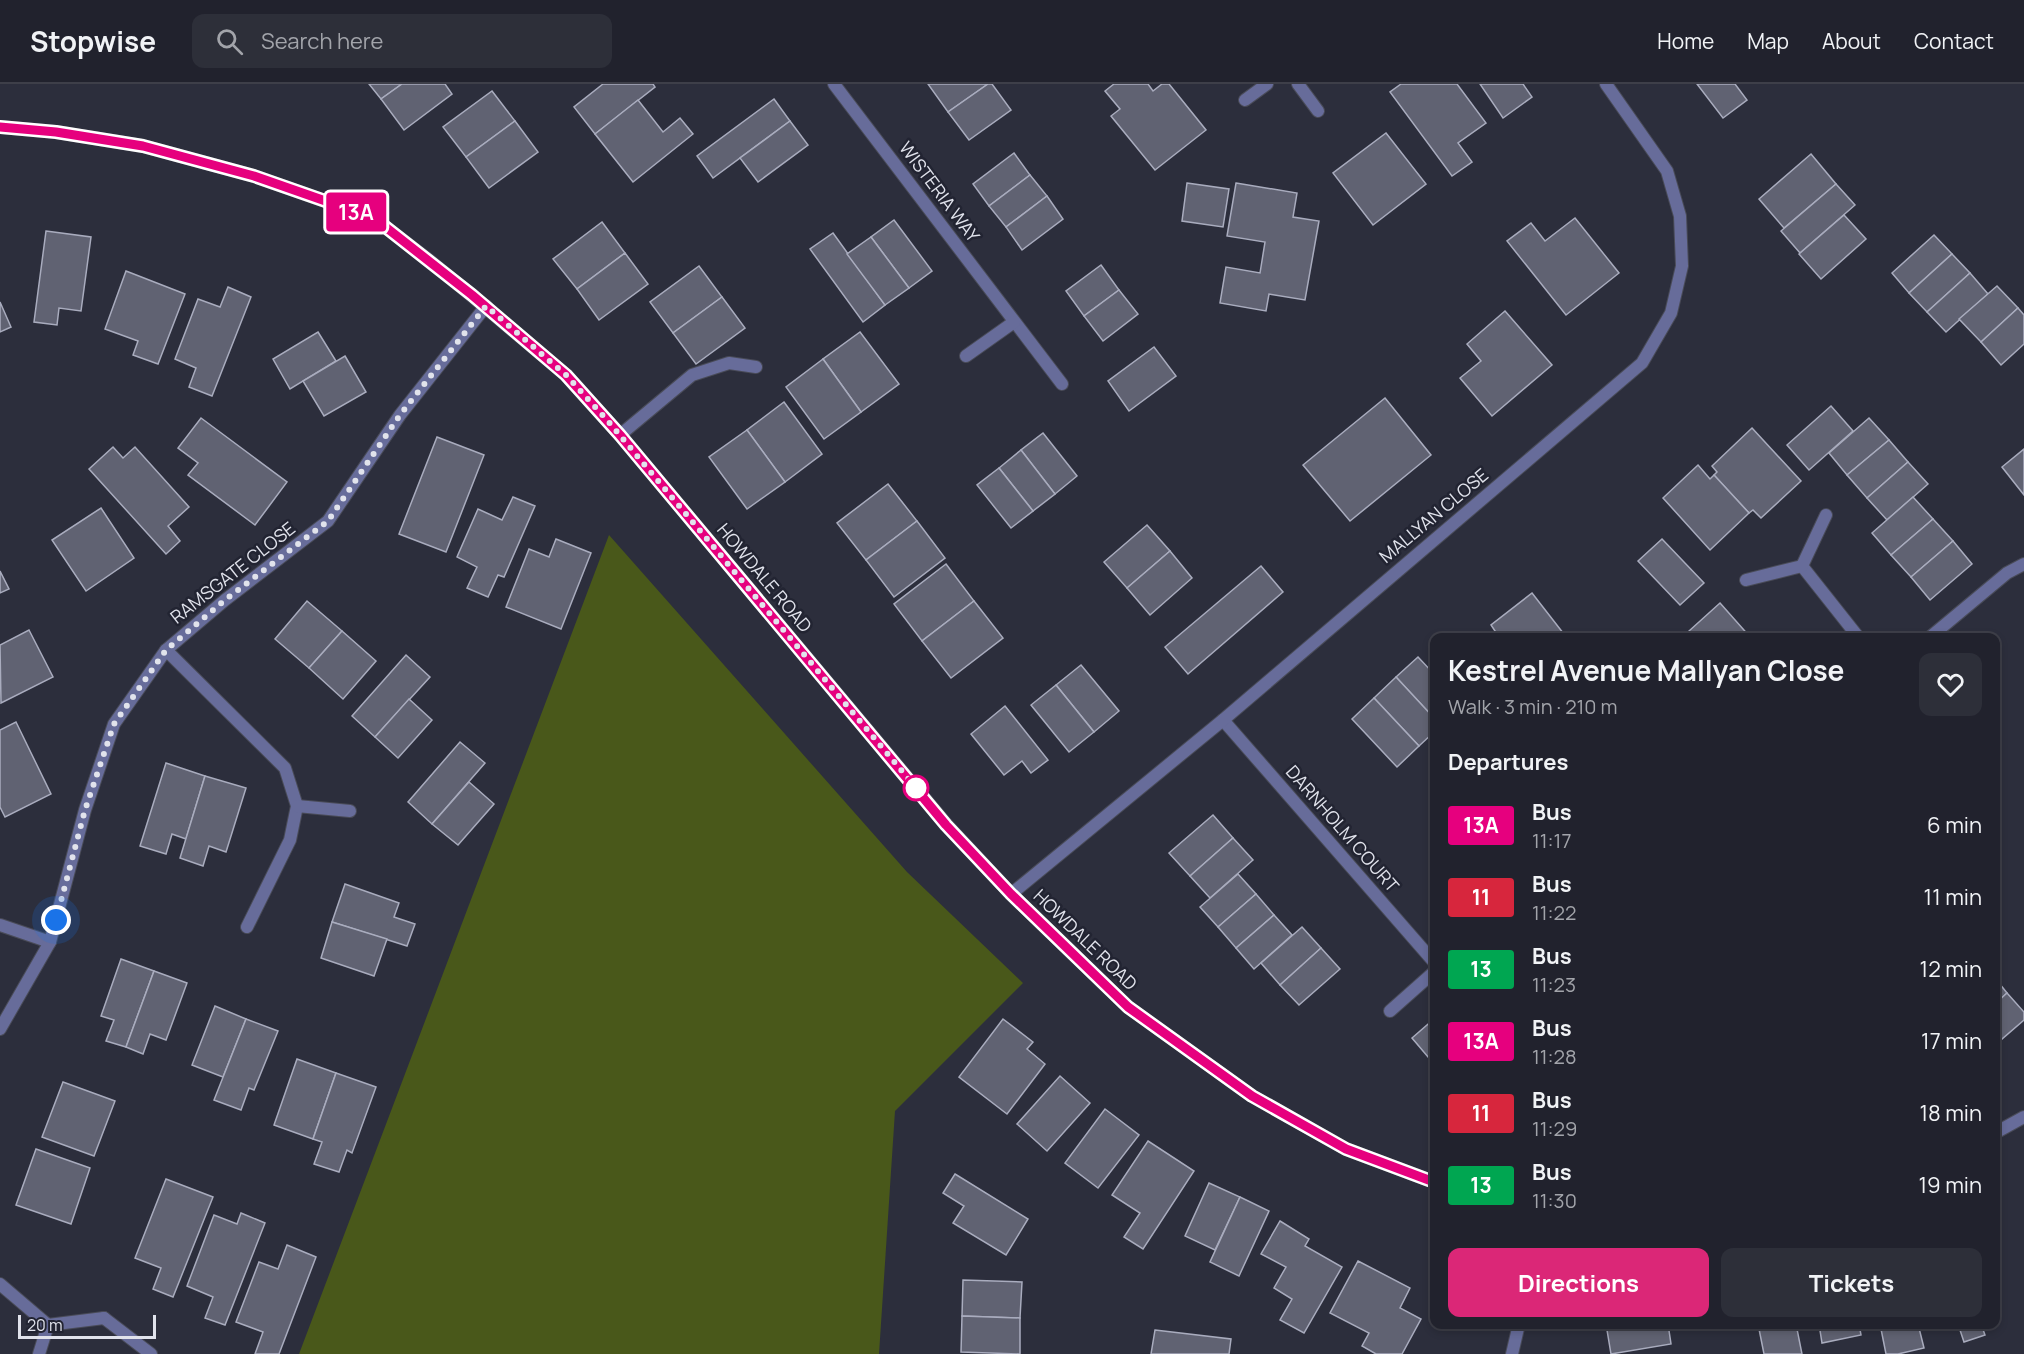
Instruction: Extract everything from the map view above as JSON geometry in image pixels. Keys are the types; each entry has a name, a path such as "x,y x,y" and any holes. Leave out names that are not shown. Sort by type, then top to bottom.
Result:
{"street":[{"name":"WISTERIA WAY","path":"834,84 1062,384"},
{"path":"1245,100 1267,84"},
{"path":"1298,84 1318,111"},
{"name":"MALLYAN CLOSE","path":"1011,894 1222,720 1642,363 1671,312 1682,266 1680,216 1667,171 1606,84"},
{"name":"HOWDALE ROAD","path":"0,127 56,132 143,146 254,176 374,218 486,306 566,375 620,435 946,825 1011,894 1128,1007 1252,1096 1346,1149 1430,1180"},
{"name":"RAMSGATE CLOSE","path":"0,1029 50,942 85,810 114,724 166,650 225,600 328,521 400,415 486,306"},
{"path":"966,356 1014,322"},
{"path":"620,435 692,375 729,363 756,367"},
{"path":"1802,566 1826,516"},
{"path":"1935,633 2007,573 2024,564"},
{"path":"1746,580 1802,566"},
{"path":"1802,566 1855,633"},
{"path":"166,650 285,768 297,806 290,840 247,927"},
{"name":"DARNHOLM COURT","path":"1222,720 1430,957"},
{"path":"297,806 350,811"},
{"path":"0,925 50,942"},
{"path":"1390,1011 1430,976"},
{"path":"2000,1130 2024,1117"},
{"path":"0,1284 48,1325 104,1318 150,1354"},
{"path":"39,1354 48,1325"},
{"path":"1512,1354 1518,1329"}],"green space":[{"path":"609,535 907,872 1023,983 895,1111 879,1354 299,1354"}],"building":[{"path":"369,84 402,84 381,99"},
{"path":"402,84 445,84 452,94 404,130 381,99"},
{"path":"603,84 653,84 655,87 595,134 574,107"},
{"path":"928,84 988,84 948,112"},
{"path":"988,84 992,84 1011,110 969,140 948,112"},
{"path":"1114,84 1148,84 1153,91 1162,84 1169,84 1206,130 1155,170 1111,116 1120,109 1105,91"},
{"path":"1401,84 1457,84 1486,123 1458,143 1472,162 1452,176 1390,92"},
{"path":"1480,84 1523,84 1532,97 1503,118"},
{"path":"1697,84 1735,84 1747,100 1723,118"},
{"path":"492,91 515,121 466,157 443,127"},
{"path":"774,99 790,121 713,178 697,156"},
{"path":"638,100 663,132 680,118 693,134 633,182 595,134"},
{"path":"515,121 538,152 489,188 466,157"},
{"path":"790,121 808,145 758,182 740,158"},
{"path":"1386,133 1426,184 1373,225 1333,173"},
{"path":"1014,153 1030,175 989,206 973,184"},
{"path":"1811,154 1836,184 1784,228 1759,199"},
{"path":"1030,175 1047,196 1006,227 989,206"},
{"path":"1187,183 1229,189 1223,227 1182,221"},
{"path":"1236,183 1297,193 1293,217 1319,221 1305,300 1269,294 1266,311 1220,303 1226,267 1260,273 1265,242 1227,236"},
{"path":"1836,184 1855,205 1800,253 1781,231"},
{"path":"1047,196 1063,219 1022,250 1006,227"},
{"path":"1844,215 1866,239 1821,279 1799,254"},
{"path":"1575,218 1619,273 1566,315 1507,241 1531,223 1545,241"},
{"path":"894,220 932,271 909,288 871,237"},
{"path":"602,222 625,253 577,289 553,259"},
{"path":"46,231 91,237 81,311 59,308 57,325 34,322"},
{"path":"833,233 885,305 863,322 810,249"},
{"path":"1934,235 1952,254 1909,293 1892,273"},
{"path":"871,237 909,288 885,305 847,254"},
{"path":"625,253 648,284 599,320 577,289"},
{"path":"1952,254 1970,273 1927,312 1909,293"},
{"path":"1101,265 1119,290 1084,316 1066,291"},
{"path":"699,266 722,297 673,333 650,302"},
{"path":"126,271 185,294 158,364 133,355 138,341 105,329"},
{"path":"1970,273 1988,294 1946,332 1927,312"},
{"path":"1997,286 2018,308 1981,342 1959,319"},
{"path":"228,287 251,297 212,396 189,387 196,368 175,359 198,299 220,307"},
{"path":"1119,290 1138,314 1103,341 1084,316"},
{"path":"722,297 745,328 696,364 673,333"},
{"path":"0,302 11,327 0,332"},
{"path":"2018,308 2024,315 2024,344 2001,365 1981,342"},
{"path":"1505,311 1552,365 1492,416 1460,378 1481,361 1467,344"},
{"path":"318,332 336,361 290,389 273,359"},
{"path":"860,332 899,384 861,412 823,359"},
{"path":"1154,347 1176,376 1129,411 1108,381"},
{"path":"345,356 366,392 324,416 303,381"},
{"path":"823,359 861,412 824,439 786,387"},
{"path":"1385,398 1431,455 1350,521 1303,465"},
{"path":"784,402 822,454 785,482 747,430"},
{"path":"1831,406 1853,431 1809,470 1787,445"},
{"path":"201,418 287,482 255,525 188,475 198,463 178,448"},
{"path":"1869,418 1889,440 1847,475 1829,453"},
{"path":"1752,428 1801,481 1761,518 1753,510 1749,513 1714,475 1717,472 1712,466"},
{"path":"747,430 785,482 747,509 709,457"},
{"path":"1043,433 1077,476 1055,494 1021,450"},
{"path":"437,437 484,455 446,552 399,534"},
{"path":"1889,440 1908,462 1867,498 1847,475"},
{"path":"113,447 123,458 135,447 189,507 168,526 180,541 166,554 89,469"},
{"path":"2024,449 2024,495 2002,467"},
{"path":"1021,450 1055,494 1033,511 999,468"},
{"path":"1908,462 1928,484 1887,520 1867,498"},
{"path":"1698,465 1710,479 1714,475 1749,513 1710,550 1663,498"},
{"path":"999,468 1033,511 1011,528 977,485"},
{"path":"888,484 917,521 866,560 837,523"},
{"path":"513,497 535,506 504,577 498,575 488,597 467,588 477,567 457,557 478,509 502,520"},
{"path":"1913,497 1933,519 1891,555 1872,533"},
{"path":"101,508 134,558 86,591 52,540"},
{"path":"1933,519 1953,541 1911,577 1891,555"},
{"path":"917,521 945,558 894,597 866,560"},
{"path":"1147,525 1170,551 1127,588 1104,562"},
{"path":"556,539 591,553 561,629 506,607 529,549 549,557"},
{"path":"1662,539 1704,583 1680,605 1638,561"},
{"path":"1953,541 1972,564 1930,600 1911,577"},
{"path":"1170,551 1192,578 1150,615 1127,588"},
{"path":"946,564 974,601 922,641 894,604"},
{"path":"1261,566 1283,592 1188,674 1165,647"},
{"path":"0,571 9,589 0,593"},
{"path":"1532,593 1563,633 1496,633 1491,625"},
{"path":"307,601 342,631 309,668 275,639"},
{"path":"974,601 1003,638 951,678 922,641"},
{"path":"1720,603 1747,633 1691,633 1689,631"},
{"path":"29,630 53,677 1,703 0,645"},
{"path":"342,631 376,661 343,699 309,668"},
{"path":"406,655 430,677 375,737 352,716"},
{"path":"1418,657 1430,670 1430,714 1396,677"},
{"path":"1081,665 1119,711 1094,732 1056,685"},
{"path":"1396,677 1430,714 1430,736 1419,746 1374,698"},
{"path":"1056,685 1094,732 1069,752 1031,705"},
{"path":"1374,698 1419,746 1397,767 1352,719"},
{"path":"409,699 432,720 398,758 375,737"},
{"path":"1005,706 1048,760 1031,773 1022,761 1004,775 971,734"},
{"path":"16,722 51,794 5,817 0,807 0,730"},
{"path":"460,742 485,763 432,824 408,802"},
{"path":"166,763 205,776 186,839 172,834 166,854 140,846"},
{"path":"205,776 246,788 226,852 209,846 203,866 180,858"},
{"path":"469,782 494,804 458,845 432,824"},
{"path":"1213,815 1233,838 1190,876 1169,853"},
{"path":"1233,838 1253,860 1210,898 1190,876"},
{"path":"1238,874 1256,894 1218,927 1200,907"},
{"path":"345,884 399,903 394,917 415,924 407,946 332,922"},
{"path":"1256,894 1274,915 1236,948 1218,927"},
{"path":"1274,915 1292,935 1254,969 1236,948"},
{"path":"332,922 387,939 374,976 321,958"},
{"path":"1302,927 1321,948 1280,985 1261,963"},
{"path":"1321,948 1340,969 1299,1005 1280,985"},
{"path":"121,959 154,971 126,1047 106,1041 114,1020 101,1016"},
{"path":"154,971 187,983 166,1040 150,1034 143,1054 126,1047"},
{"path":"2000,984 2007,993 2000,999"},
{"path":"2007,993 2024,1012 2024,1020 2000,1041 2000,999"},
{"path":"215,1006 246,1019 223,1077 192,1065"},
{"path":"246,1019 278,1031 254,1090 249,1088 241,1110 214,1100"},
{"path":"1003,1019 1033,1042 1027,1049 1045,1064 1007,1114 959,1077"},
{"path":"1430,1022 1430,1059 1412,1038"},
{"path":"297,1059 336,1073 313,1139 274,1125"},
{"path":"336,1073 376,1087 352,1153 347,1150 339,1172 314,1164 322,1142 313,1139"},
{"path":"1060,1076 1090,1103 1047,1151 1017,1124"},
{"path":"63,1082 115,1101 94,1156 42,1137"},
{"path":"1105,1109 1139,1135 1098,1188 1065,1163"},
{"path":"1148,1141 1194,1171 1143,1249 1124,1237 1140,1213 1112,1195"},
{"path":"36,1149 90,1168 71,1224 16,1205"},
{"path":"955,1174 1028,1219 1006,1255 953,1223 964,1206 943,1193"},
{"path":"166,1179 213,1197 173,1297 153,1289 161,1268 135,1258"},
{"path":"1209,1183 1240,1197 1215,1250 1185,1236"},
{"path":"1240,1197 1269,1211 1239,1276 1210,1262"},
{"path":"241,1213 265,1223 225,1325 205,1318 213,1297 187,1286 214,1215 237,1224"},
{"path":"1280,1221 1309,1239 1305,1246 1342,1267 1304,1333 1280,1320 1292,1299 1274,1288 1286,1267 1261,1254"},
{"path":"287,1245 316,1257 279,1354 255,1354 263,1332 236,1322 259,1262 278,1269"},
{"path":"1358,1261 1410,1288 1400,1308 1421,1319 1402,1354 1376,1354 1362,1346 1369,1333 1330,1313"},
{"path":"963,1280 1022,1282 1020,1318 962,1316"},
{"path":"962,1316 1020,1318 1020,1354 961,1352"},
{"path":"1607,1329 1669,1329 1671,1344 1611,1354"},
{"path":"1759,1329 1797,1329 1802,1354 1764,1354"},
{"path":"1820,1329 1860,1329 1861,1335 1822,1343"},
{"path":"1881,1329 1919,1329 1924,1348 1898,1354 1886,1354"},
{"path":"1960,1329 1983,1329 1985,1335 1964,1342"},
{"path":"1155,1330 1231,1339 1229,1354 1151,1354"}],"bus line":[{"name":"13A","path":"0,127 56,132 143,146 254,176 374,218 472,295 566,375 620,435 946,825 1011,894 1128,1007 1252,1096 1346,1149 1430,1180"}],"route":[{"path":"56,920 85,810 114,724 166,650 225,600 328,521 400,415 486,306 566,375 607,420 916,788"}]}
